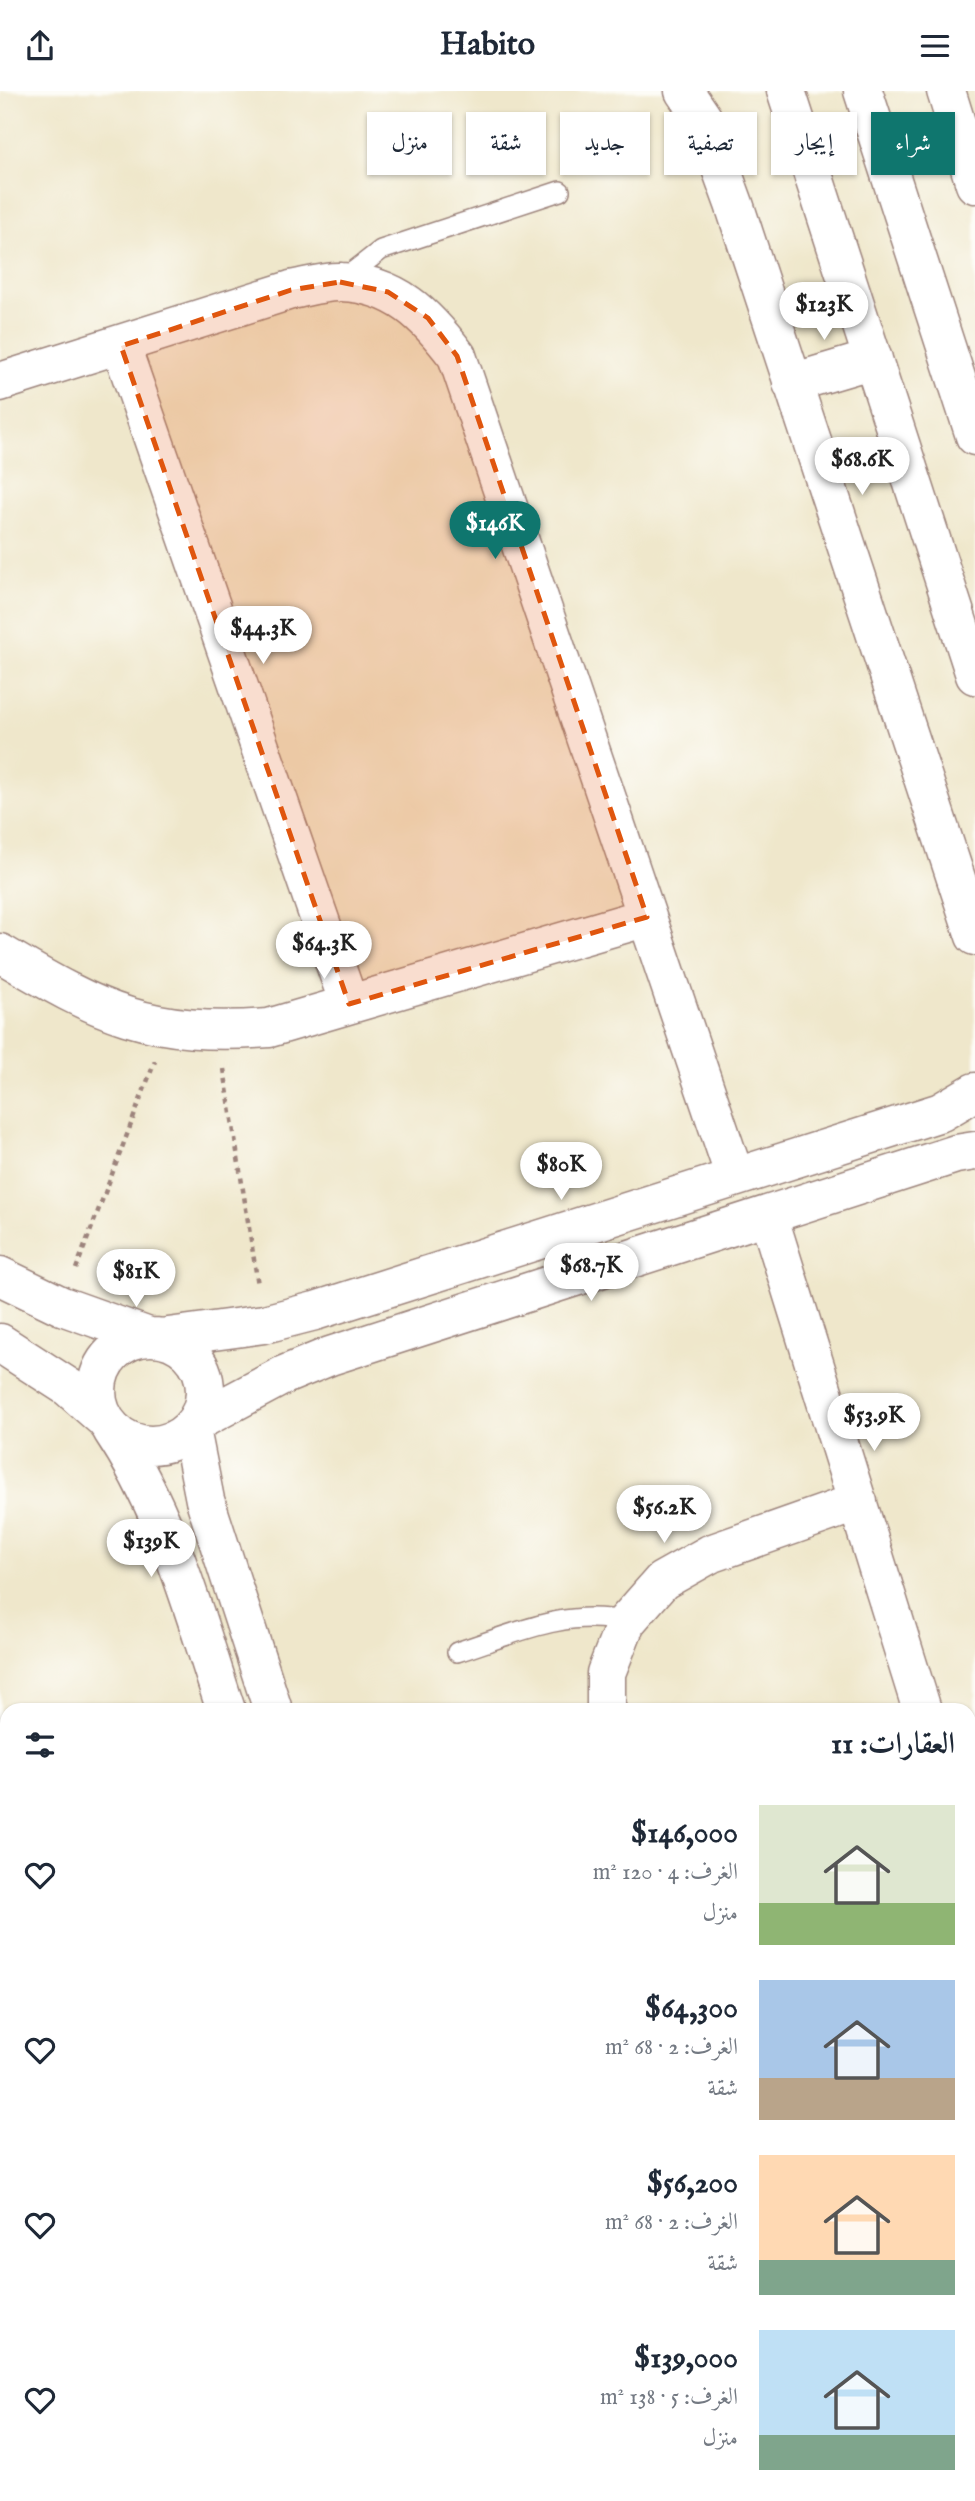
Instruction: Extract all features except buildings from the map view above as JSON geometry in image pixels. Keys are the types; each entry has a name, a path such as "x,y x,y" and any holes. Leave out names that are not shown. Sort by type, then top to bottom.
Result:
{"street":[{"path":"684,91 703,119 975,936"},
{"path":"786,91 975,675"},
{"path":"863,91 975,436"},
{"path":"946,91 975,184"},
{"path":"0,382 121,346 291,290 340,282 388,292 428,318 457,356 735,1177"},
{"path":"121,346 349,1004"},
{"path":"792,383 873,359"},
{"path":"0,953 72,995 119,1015 168,1028 219,1031 269,1028 647,917"},
{"path":"224,1703 158,1508 137,1468 107,1423 96,1399 97,1381 103,1364 115,1350 131,1340 264,1324 315,1311 941,1112 975,1091"},
{"path":"0,1343 68,1387 127,1440 143,1445 161,1445 177,1440 194,1426 273,1380 330,1356 956,1154 975,1151"},
{"path":"768,1215 920,1703"},
{"path":"0,1276 62,1306 181,1346 197,1361 205,1381 205,1402 194,1426 205,1500 271,1703"},
{"path":"606,1703 606,1673 626,1622 662,1581 710,1554 858,1501"}],"lane":[{"path":"340,282 381,250 560,191"},
{"path":"457,1652 577,1616 602,1616 626,1622"}],"path":[{"path":"62,1306 168,1028"},
{"path":"219,1031 264,1324"}],"highlighted area":[{"path":"340,282 388,292 428,318 457,356 647,917 349,1004 121,346 291,290"}]}
